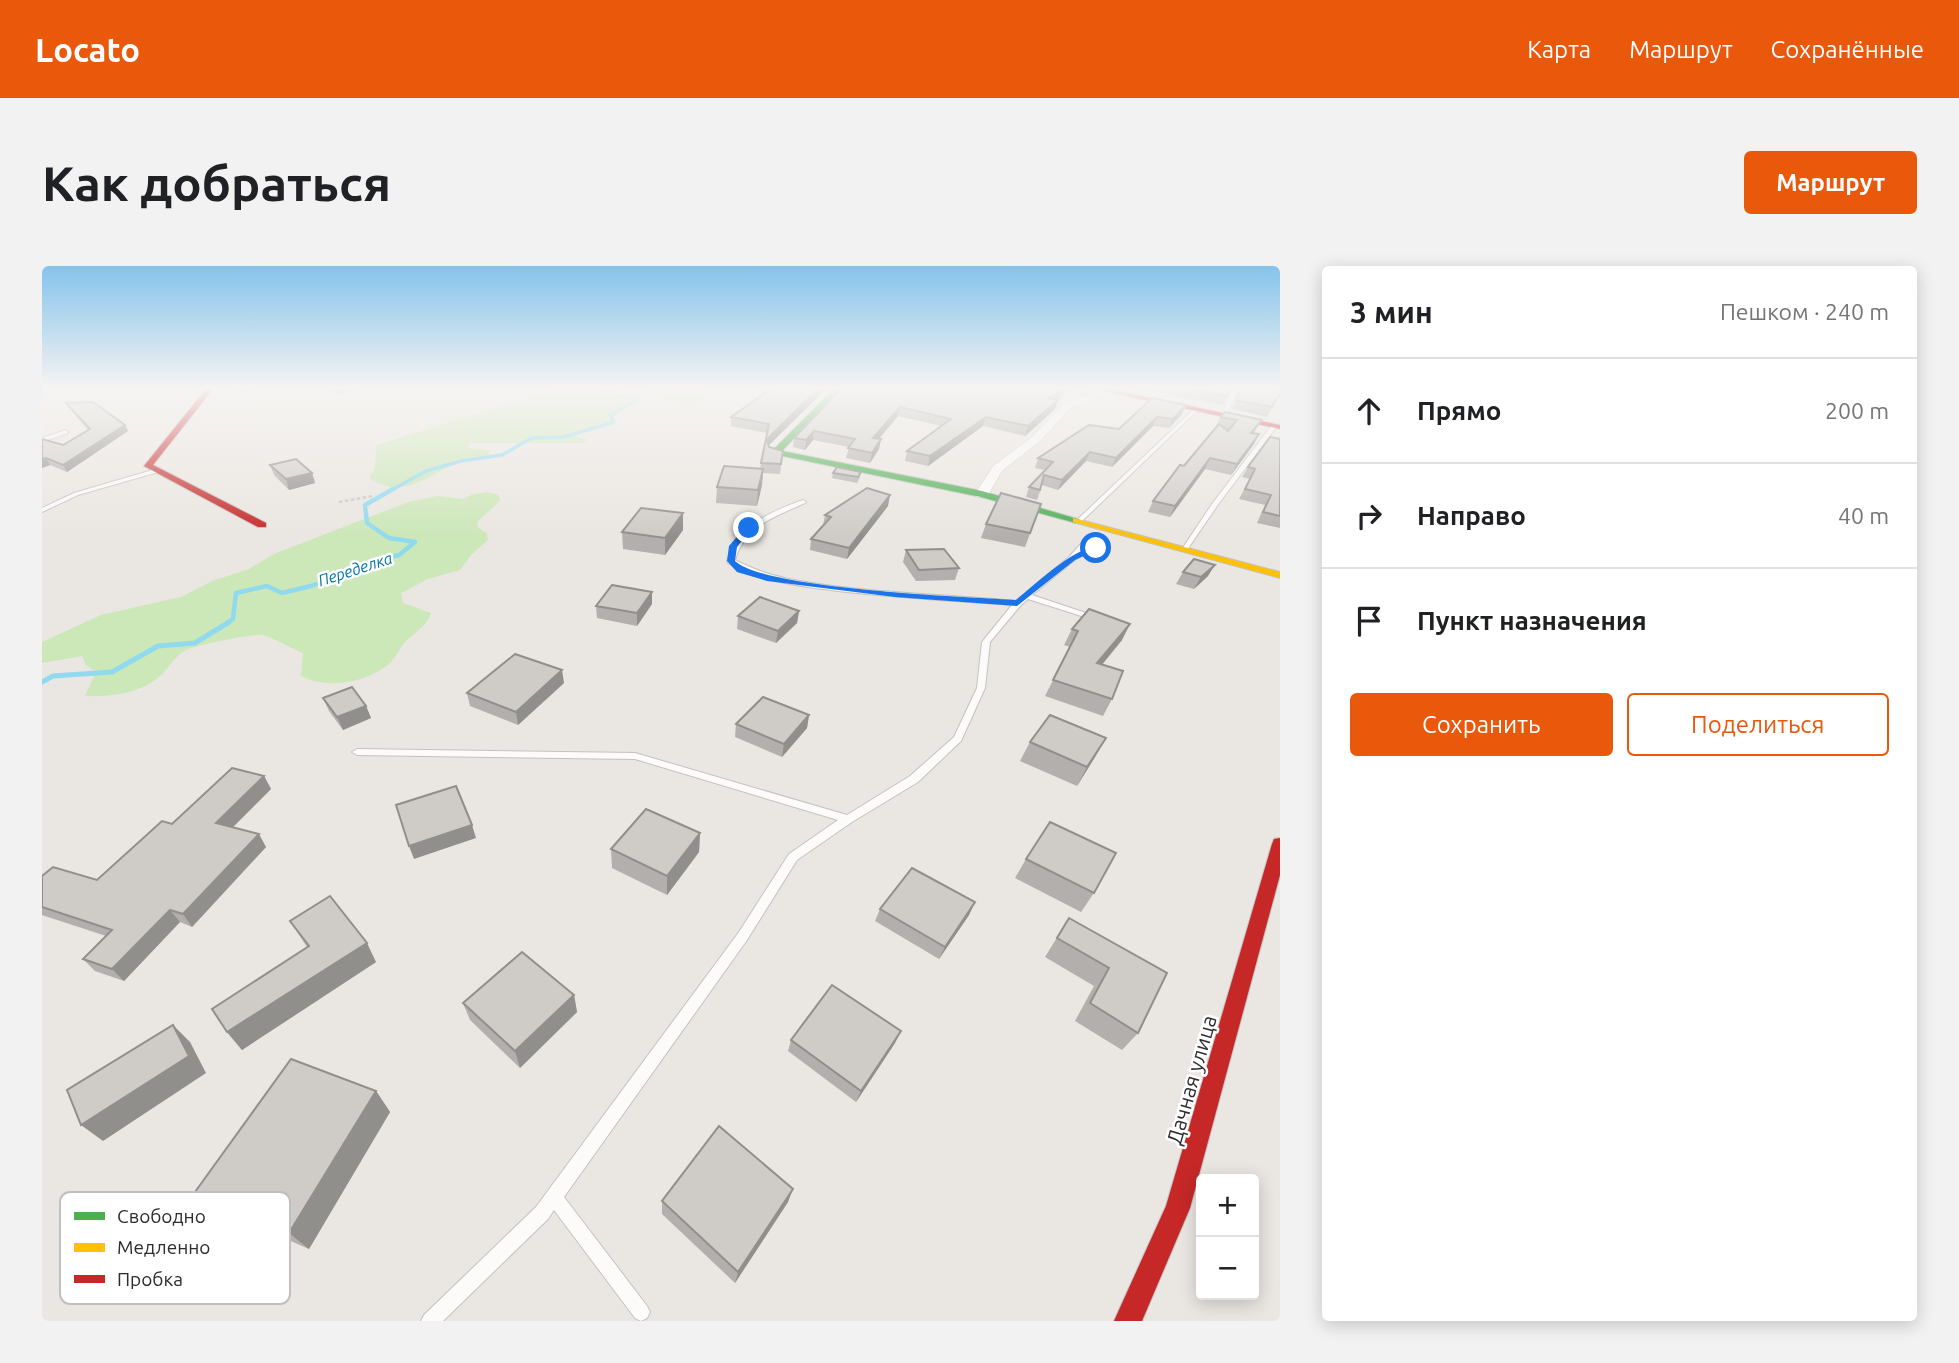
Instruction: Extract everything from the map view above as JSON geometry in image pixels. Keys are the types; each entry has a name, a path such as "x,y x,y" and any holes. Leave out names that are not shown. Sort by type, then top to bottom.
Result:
{"street":[{"path":"169,438 148,466 262,525"},
{"path":"790,438 776,452 982,494 1080,520 1106,530 1280,575"},
{"path":"982,494 997,469 1037,438"},
{"name":"Дачная улица","path":"1128,1321 1178,1208 1280,844"}],"lane":[{"path":"1080,520 1166,438"},
{"path":"1185,549 1268,438"},
{"path":"42,510 76,494 156,471"},
{"path":"803,502 749,528 733,546 731,561 740,570 767,579 895,595 1022,599 1111,623"},
{"path":"1072,559 1089,538"},
{"path":"430,1321 542,1213 744,936 793,858 848,819 914,779 958,739 981,688 986,642 1022,599 1072,559 1104,543"},
{"path":"357,752 635,756 848,819"},
{"path":"554,1197 642,1312"}],"path":[{"path":"340,502 373,496"}],"green space":[{"path":"399,438 582,438 586,443 469,443 468,448 490,450 488,455 456,464 403,487 381,484 369,478 374,470 377,445"},
{"path":"488,492 499,495 500,501 477,522 478,528 487,533 488,540 472,554 460,570 428,579 401,593 403,603 431,613 391,662 368,676 334,683 301,676 303,653 263,635 189,649 178,655 165,671 148,684 128,692 106,696 85,696 96,672 86,665 82,656 42,663 42,642 101,615 181,597 212,581 249,569 274,554 408,502 437,496 464,499 473,494"}],"building":[{"path":"74,438 104,438 63,465 42,459 42,439 63,445"},
{"path":"766,438 768,438 769,447 783,451 781,464 761,463"},
{"path":"851,438 881,439 872,453 848,448 855,439"},
{"path":"925,438 956,438 930,456 907,451"},
{"path":"1069,438 1136,438 1116,458 1090,452 1062,480 1044,475 1040,490 1029,487 1053,462 1038,458"},
{"path":"1207,438 1256,438 1237,464 1210,458 1175,506 1153,501 1180,465 1184,466"},
{"path":"1269,438 1280,439 1280,516 1263,512 1271,495 1245,489 1255,469 1248,467"},
{"path":"296,459 312,473 286,479 270,465"},
{"path":"724,466 763,469 758,490 717,487"},
{"path":"837,467 861,472 858,477 833,473"},
{"path":"867,488 890,495 849,548 811,539 831,517 825,515"},
{"path":"1001,493 1041,504 1030,533 986,524"},
{"path":"641,508 683,513 665,538 622,532"},
{"path":"944,549 959,568 919,570 906,550"},
{"path":"1194,559 1215,565 1201,577 1183,572"},
{"path":"612,585 652,592 637,613 596,606"},
{"path":"760,597 799,611 778,631 738,616"},
{"path":"1089,609 1130,624 1097,663 1123,671 1112,699 1053,680 1078,631 1072,629"},
{"path":"515,654 562,670 516,712 467,693"},
{"path":"352,687 366,706 337,717 323,698"},
{"path":"763,697 809,715 784,744 736,724"},
{"path":"1050,715 1106,738 1087,767 1030,742"},
{"path":"232,768 264,776 216,823 259,834 183,914 170,910 112,969 83,959 112,930 42,907 42,876 53,867 97,880 162,821 172,824"},
{"path":"456,786 472,825 409,846 396,805"},
{"path":"646,809 700,833 667,876 611,849"},
{"path":"1050,822 1116,853 1094,893 1026,859"},
{"path":"912,868 975,902 945,947 880,909"},
{"path":"330,896 367,943 227,1032 212,1009 309,946 290,921"},
{"path":"1069,918 1167,973 1138,1033 1090,1003 1109,968 1057,938"},
{"path":"522,952 574,995 515,1051 463,1003"},
{"path":"832,985 901,1031 861,1091 791,1040"},
{"path":"173,1025 189,1056 81,1125 67,1090"},
{"path":"291,1059 376,1091 290,1231 290,1192 195,1192"},
{"path":"719,1126 793,1189 738,1272 662,1201"}],"waterway":[{"name":"Переделка","path":"390,491 426,471 461,461 502,455 532,438"},
{"name":"Переделка","path":"228,623 233,619 236,593 267,586 282,593 311,586 381,559 399,555 415,542 389,538 367,523 365,505 393,489"},
{"name":"Переделка","path":"42,682 53,676 112,672 158,646 195,643 228,623"}],"traffic: fast":[{"path":"790,438 776,452 982,494 1076,520"}],"traffic: slow":[{"path":"1076,520 1280,575"}],"traffic: jam":[{"path":"170,438 148,466 262,525"},
{"path":"1128,1321 1178,1208 1280,844"}],"route":[{"path":"749,528 733,546 731,561 740,570 767,579 895,595 1017,603 1072,559 1096,548"}]}
